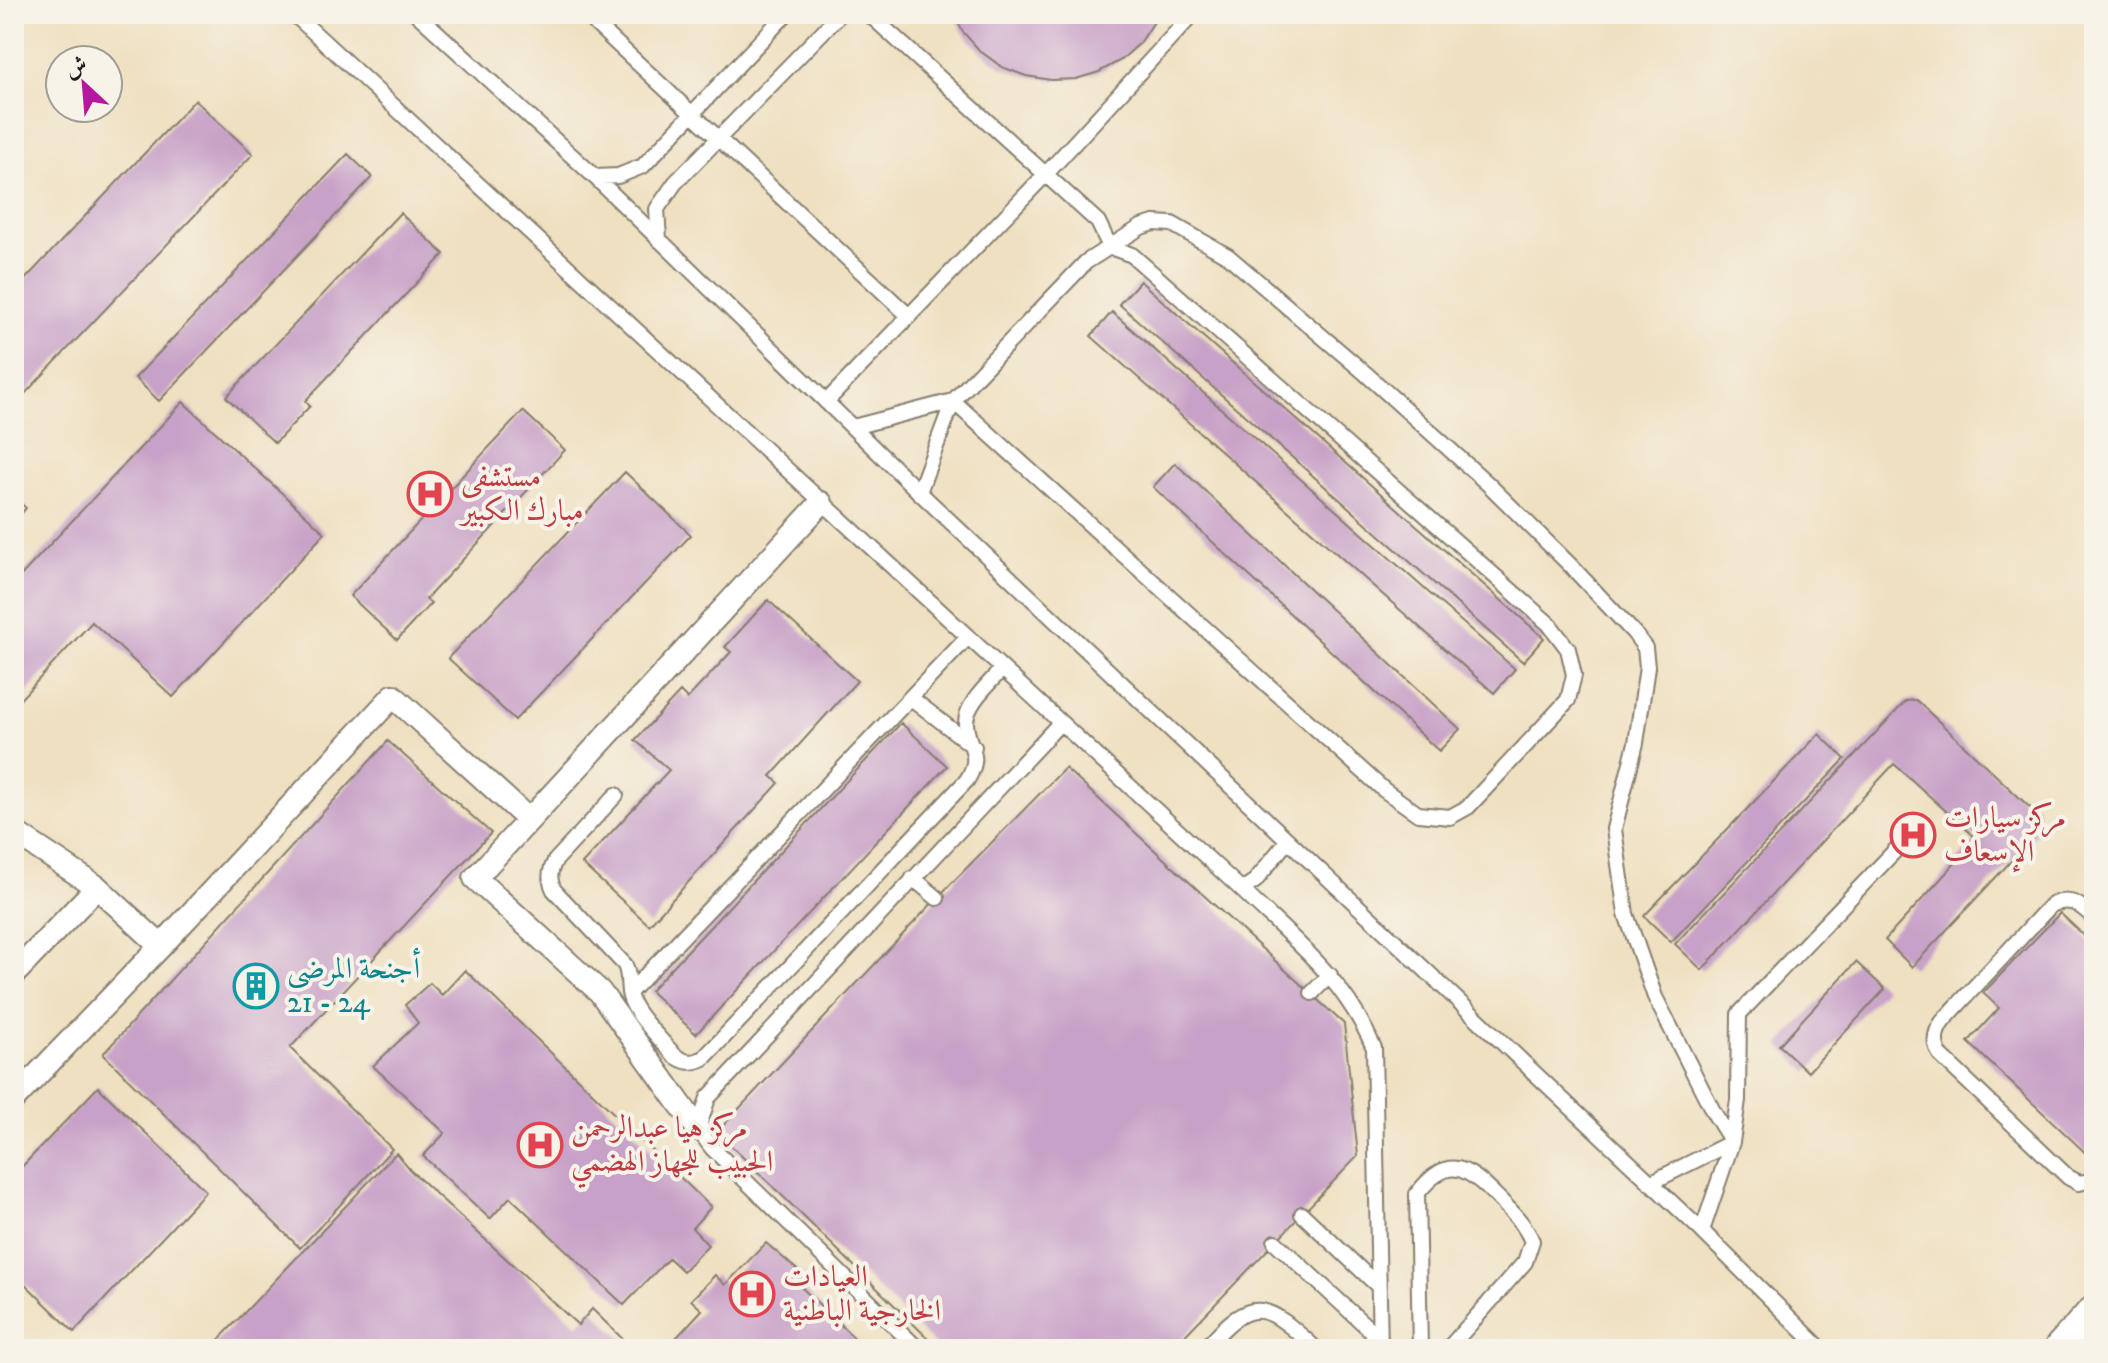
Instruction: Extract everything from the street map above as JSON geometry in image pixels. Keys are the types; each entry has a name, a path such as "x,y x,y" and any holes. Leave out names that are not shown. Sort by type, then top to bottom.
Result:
{"street":[{"path":"698,1129 600,992 475,878 821,503"},
{"path":"14,1099 393,696 529,820"},
{"path":"14,832 97,887 161,946"},
{"path":"14,974 97,887"},
{"path":"2063,1349 2094,1315"}],"lane":[{"path":"294,14 1242,890 1330,975 1361,1017 1374,1048 1380,1344"},
{"path":"417,14 595,177 919,492 1702,1231 1821,1349"},
{"path":"585,14 909,316"},
{"path":"595,177 618,176 643,166 786,14"},
{"path":"659,240 657,209 675,183 840,14"},
{"path":"869,14 1098,222 1110,247 1132,255 1549,624 1568,649 1574,675 1568,700 1468,807 1450,817 1418,814 1384,790 953,401"},
{"path":"826,402 1045,175 1193,14"},
{"path":"919,492 953,401 1086,262 1141,227 1154,223 1172,224 1228,256 1488,484 1570,565 1645,648 1647,667 1636,743 1614,829 1626,914 1655,997 1732,1142"},
{"path":"853,427 953,401"},
{"path":"629,993 968,637"},
{"path":"616,795 555,861 551,882 554,890 619,957 629,974 629,993 636,1008 674,1055 691,1063 704,1058 967,780 974,769 974,748 966,724 968,714 1002,669"},
{"path":"911,698 974,748"},
{"path":"918,1349 712,1148 698,1129 708,1098 1060,723"},
{"path":"1702,1231 1732,1142 1738,1100 1739,1014 1909,836"},
{"path":"1242,890 1255,881 1288,840"},
{"path":"913,878 937,898"},
{"path":"2094,918 2076,903 2059,901 2051,905 1943,1021 1936,1035 1942,1057 2068,1177 2079,1183 2094,1180"},
{"path":"1312,993 1330,975"},
{"path":"1650,1183 1732,1142"},
{"path":"1420,1349 1417,1194 1431,1177 1452,1168 1473,1173 1526,1226 1532,1241 1525,1262 1448,1349"},
{"path":"1302,1214 1378,1286"},
{"path":"1275,1242 1380,1344"},
{"path":"1205,1349 1221,1329 1246,1311 1269,1312 1288,1323 1316,1349"}],"building":[{"path":"954,14 1159,14 1140,43 1121,60 1099,72 1076,79 1051,80 1026,76 1002,67 980,51 963,32"},
{"path":"195,100 253,154 20,399 14,394 14,291"},
{"path":"348,154 372,177 159,401 135,378"},
{"path":"400,213 444,254 305,401 310,406 275,443 226,397"},
{"path":"1140,281 1544,638 1523,662 1119,304"},
{"path":"1112,312 1515,669 1494,693 1091,336"},
{"path":"183,402 325,533 173,697 92,622 14,706 14,583"},
{"path":"523,411 565,450 426,599 431,603 397,640 350,596"},
{"path":"1175,463 1460,729 1439,751 1153,487"},
{"path":"625,472 691,535 515,720 448,658"},
{"path":"14,497 26,508 14,522"},
{"path":"768,600 857,681 771,776 779,783 649,925 582,864 669,770 635,740 680,692 687,699 731,652 725,647"},
{"path":"1916,700 2042,819 2041,829 1912,967 1885,940 1977,839 1894,764 1702,970 1675,944 1906,701"},
{"path":"901,723 947,766 696,1034 650,991"},
{"path":"1819,734 1845,759 1671,942 1644,916"},
{"name":"أجنحة المرضى 21 - 24","path":"388,741 491,833 290,1048 392,1149 300,1248 103,1054"},
{"path":"1065,768 1344,1024 1358,1156 1172,1349 939,1349 717,1132 937,898"},
{"path":"2060,913 2091,942 2088,946 2094,952 2094,1161 1968,1042 1999,1008 1983,993"},
{"path":"1856,962 1885,989 1808,1072 1779,1045"},
{"name":"مركز هيا عبدالرحمن الحبيب للجهاز الهضمي","path":"465,970 711,1207 692,1228 708,1245 683,1271 669,1258 624,1305 510,1197 490,1219 423,1156 445,1133 373,1066 418,1023 405,1005 430,983 442,995"},
{"path":"98,1087 206,1191 74,1332 14,1273 14,1175"},
{"path":"396,1153 410,1170 578,1325 592,1309 633,1349 210,1349"},
{"name":"العيادات الخارجية الباطنية","path":"766,1243 809,1280 801,1287 866,1349 666,1349 702,1310 691,1300 715,1275 725,1285"}],"place":[{"name":"مستشفى مبارك الكبير","path":"430,494"},
{"name":"مركز سيارات الإسعاف","path":"1913,835"},
{"name":"أجنحة المرضى 21 - 24","path":"256,986"},
{"name":"مركز هيا عبدالرحمن الحبيب للجهاز الهضمي","path":"540,1145"},
{"name":"العيادات الخارجية الباطنية","path":"752,1294"}]}
